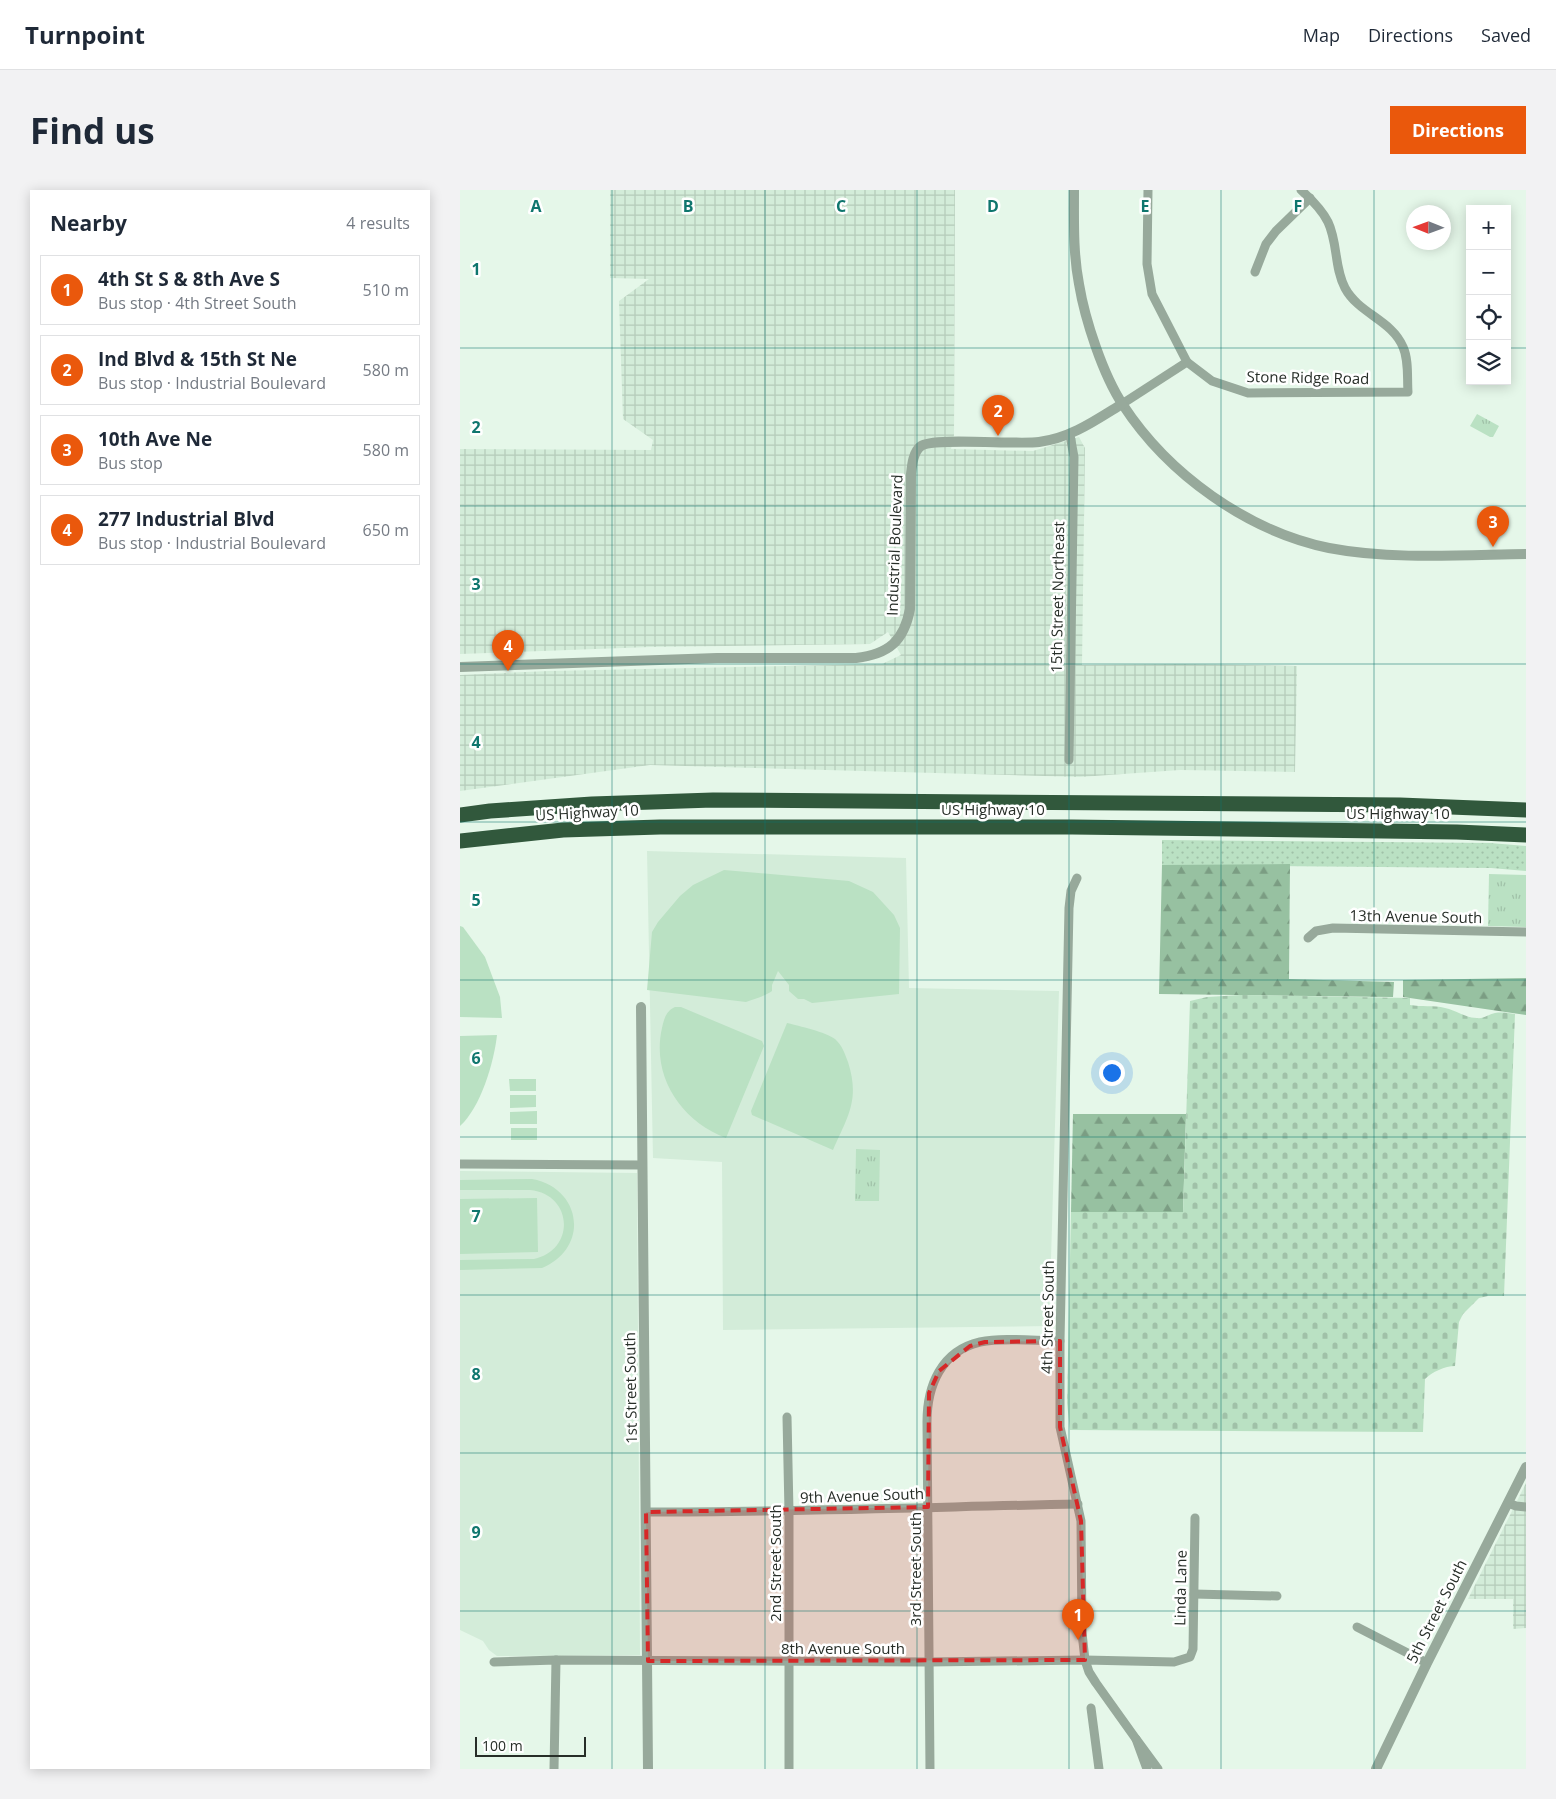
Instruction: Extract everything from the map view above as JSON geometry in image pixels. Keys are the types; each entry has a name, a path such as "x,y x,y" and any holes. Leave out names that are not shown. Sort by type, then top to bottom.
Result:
{"highway":[{"name":"US Highway 10","path":"460,815 518,808 690,800 1390,805 1526,810"},
{"name":"US Highway 10","path":"460,841 563,830 660,826 1072,826 1458,832 1526,835"}],"street":[{"path":"1074,190 1074,229 1078,284 1085,315 1106,372 1122,404 1160,452 1200,487 1223,504 1256,522 1289,536 1328,548 1354,552 1404,555 1526,554"},
{"name":"Stone Ridge Road","path":"1148,190 1147,264 1152,294 1187,362 1212,381 1248,392 1408,392 1404,348 1396,335 1354,302 1345,288 1338,271 1333,236 1328,221 1310,198"},
{"path":"1255,272 1266,244 1276,231 1310,198 1301,190"},
{"name":"Industrial Boulevard","path":"460,667 717,658 856,658 882,652 893,645 901,636 909,615 911,474 916,452 921,446 938,442 1040,442 1070,435 1187,362"},
{"name":"15th Street Northeast","path":"1070,435 1074,457 1070,760"},
{"name":"4th Street South","path":"1077,878 1071,891 1068,908 1060,1427 1078,1504 1083,1548 1082,1634 1085,1660 1089,1672 1096,1683 1158,1769"},
{"name":"13th Avenue South","path":"1308,938 1316,932 1333,928 1526,932"},
{"name":"1st Street South","path":"641,1007 648,1769"},
{"path":"460,1164 642,1165"},
{"name":"3rd Street South","path":"930,1769 927,1407 933,1382 939,1371 960,1350 978,1343 1060,1341"},
{"name":"2nd Street South","path":"787,1417 789,1769"},
{"name":"5th Street South","path":"1376,1769 1526,1467"},
{"path":"1508,1503 1526,1507"},
{"name":"9th Avenue South","path":"646,1512 789,1512 1078,1504"},
{"name":"Linda Lane","path":"1190,1657 1193,1649 1195,1518"},
{"path":"1194,1594 1277,1596"},
{"path":"1357,1627 1427,1663"},
{"name":"8th Avenue South","path":"494,1662 556,1660 929,1662 1085,1660 1174,1662 1190,1657"},
{"path":"554,1769 556,1660"},
{"path":"1091,1708 1099,1769"},
{"name":"4th Street South","path":"1136,1739 1147,1769"}],"highlighted area":[{"path":"1060,1341 1060,1427 1081,1521 1085,1660 648,1661 646,1512 928,1507 929,1393 939,1371 970,1346 985,1342"}],"shaded area":[{"path":"610,190 955,190 954,435 951,449 1033,451 1079,437 1085,448 1082,665 1297,666 1295,772 1180,770 1080,777 650,765 460,791 460,675 549,671 882,664 901,655 888,632 870,644 650,647 460,654 460,449 651,450 653,440 623,419 619,301 649,279 610,278"},
{"path":"647,851 906,858 909,988 1059,991 1049,1326 723,1330 722,1162 653,1158"},
{"path":"460,1171 637,1173 640,1655 497,1656 489,1650 483,1641 460,1630"},
{"path":"1526,1483 1526,1628 1513,1629 1513,1599 1468,1599"}],"green space":[{"path":"1477,414 1499,426 1493,437 1470,426"},
{"path":"1162,840 1490,843 1526,846 1526,871 1491,868 1162,865"},
{"path":"1290,864 1289,979 1394,982 1393,997 1159,994 1162,865"},
{"path":"724,870 849,881 873,892 894,915 900,928 899,994 812,1003 804,999 798,999 789,991 789,985 778,971 772,985 772,991 746,1002 647,990 652,932 658,922 680,896 693,885"},
{"path":"1489,874 1526,875 1526,927 1488,926"},
{"path":"460,926 463,927 485,957 500,997 502,1018 460,1017"},
{"path":"1526,978 1526,1015 1403,997 1403,980"},
{"path":"1241,995 1410,998 1410,1005 1441,1007 1473,1018 1482,1018 1498,1013 1515,1014 1504,1296 1479,1298 1463,1314 1459,1322 1455,1366 1439,1370 1425,1379 1423,1432 1070,1430 1067,1403 1071,1212 1183,1212 1190,1001 1207,997"},
{"path":"675,1007 681,1007 762,1041 764,1046 726,1138 695,1120 673,1095 666,1079 661,1063 662,1028 667,1013"},
{"path":"787,1023 831,1036 841,1047 848,1062 853,1087 851,1108 833,1150 752,1115 751,1111"},
{"path":"497,1035 490,1071 485,1084 474,1108 460,1126 460,1036"},
{"path":"509,1079 536,1079 536,1091 510,1091"},
{"path":"510,1095 536,1095 536,1107 510,1108"},
{"path":"537,1111 537,1124 510,1124 510,1112"},
{"path":"1073,1114 1186,1114 1183,1212 1071,1212"},
{"path":"511,1128 537,1128 537,1140 511,1140"},
{"path":"856,1149 880,1150 879,1201 855,1201"},
{"path":"532,1179 549,1185 561,1194 570,1206 574,1219 573,1233 568,1247 557,1259 542,1268 460,1270 460,1260 534,1259 548,1254 557,1245 563,1234 564,1223 561,1211 555,1201 544,1194 530,1190 460,1190 460,1180"},
{"path":"537,1198 538,1252 460,1254 460,1199"}],"place":[{"name":"Ind Blvd & 15th St Ne","path":"998,436"},
{"name":"10th Ave Ne","path":"1493,547"},
{"name":"277 Industrial Blvd","path":"508,671"},
{"name":"4th St S & 8th Ave S","path":"1078,1640"}]}
